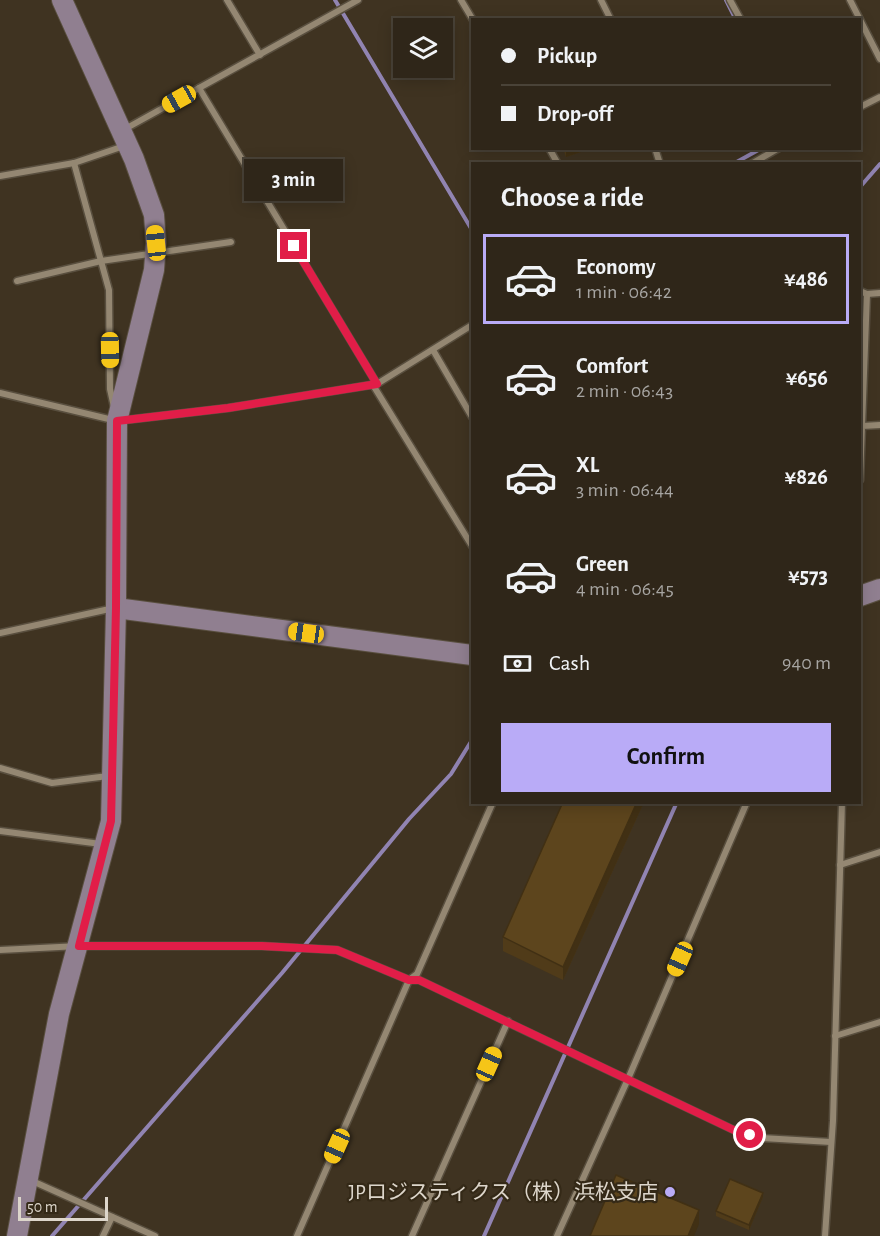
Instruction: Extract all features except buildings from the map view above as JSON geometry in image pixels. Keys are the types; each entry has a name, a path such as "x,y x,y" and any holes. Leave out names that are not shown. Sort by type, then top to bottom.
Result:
{"street":[{"path":"62,0 124,138 154,215 156,253 117,421"},
{"path":"227,0 260,55"},
{"path":"0,176 74,163 124,138 199,88 358,0"},
{"path":"461,0 472,18"},
{"path":"601,0 610,18"},
{"path":"730,0 740,18"},
{"path":"850,0 859,18"},
{"path":"861,22 880,59"},
{"path":"199,88 471,544"},
{"path":"861,106 880,97"},
{"path":"754,162 776,150"},
{"path":"17,1236 58,1014 79,946 111,821 116,608 117,421 110,389 109,290 74,163"},
{"path":"17,281 101,261 231,242"},
{"path":"861,291 867,294 880,293"},
{"path":"861,453 867,294"},
{"path":"0,393 117,421 228,408 375,384 471,326"},
{"path":"433,350 471,415"},
{"path":"862,426 880,425"},
{"path":"861,596 880,589"},
{"path":"0,641 1,633 116,608 471,655"},
{"path":"0,768 52,783 112,775"},
{"path":"297,1236 409,980 417,974 492,804"},
{"path":"557,1236 628,1079 746,804"},
{"path":"825,1236 831,1142 842,804"},
{"path":"0,831 105,845"},
{"path":"840,865 880,852"},
{"path":"0,950 79,946 337,950 409,980 419,980 552,1041 558,1047 738,1132 761,1138 831,1142"},
{"path":"412,1236 508,1021"},
{"path":"835,1036 880,1022"},
{"path":"28,1180 155,1236"},
{"path":"103,1236 112,1217"}],"waterway":[{"path":"335,0 471,228"},
{"path":"726,0 735,18"},
{"path":"737,162 758,150"},
{"path":"861,186 880,164"},
{"path":"52,1236 282,973 409,819 451,774 471,742"},
{"path":"484,1236 676,804"}],"place":[{"name":"JPロジスティクス（株）浜松支店","path":"670,1192"}],"route":[{"path":"294,246 377,384 228,408 117,421 115,457 116,608 111,821 79,946 262,946 337,950 409,980 419,980 552,1041 558,1047 738,1132 750,1135"}]}
